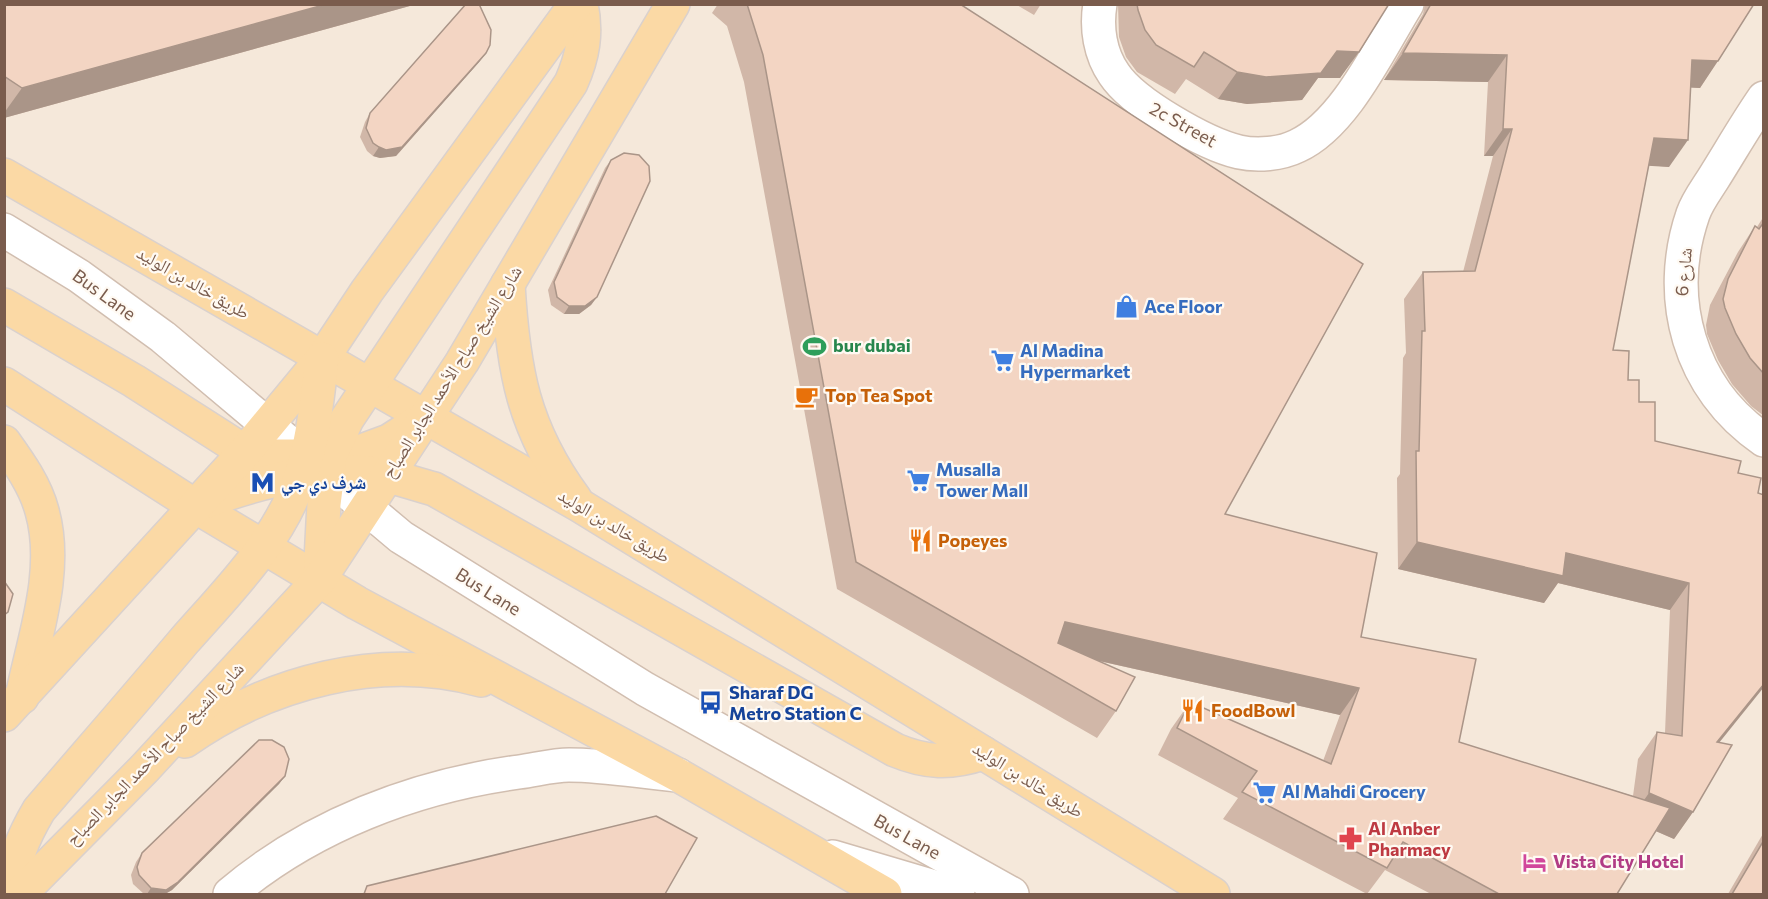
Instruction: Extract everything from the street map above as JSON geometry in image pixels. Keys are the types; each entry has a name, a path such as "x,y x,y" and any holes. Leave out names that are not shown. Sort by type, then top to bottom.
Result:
{"main road":[{"path":"13,706 246,452 322,358 367,291 576,4"},
{"path":"10,894 17,855 39,810 263,547 572,83 580,63 584,42 581,4"},
{"name":"شارع الشيخ صباح الأحمد الجابر الصباح","path":"20,894 144,769 320,580 426,417 508,284 673,4"},
{"name":"طريق خالد بن الوليد","path":"4,175 579,505 1213,894"},
{"path":"508,284 513,351 528,416 559,477 579,505"},
{"path":"4,305 134,381 246,452 388,476 434,489 895,750 915,759 938,763 961,760 983,753"},
{"path":"320,580 316,465 322,358"},
{"path":"4,384 195,506 320,580 678,776 885,894"},
{"path":"195,506 247,486 389,441 426,417"},
{"path":"4,442 33,487 47,535 44,591 13,706"},
{"path":"144,769 201,730 261,697 326,678 373,671 421,670 470,677 516,689"}],"street":[{"name":"2c Street","path":"1100,4 1098,19 1101,47 1113,74 1132,96 1215,145 1241,152 1269,153 1296,147 1320,133 1340,113 1407,4"},
{"name":"شارع 6","path":"1764,98 1693,212 1681,260 1681,309 1694,356 1719,398 1764,440"},
{"name":"Bus Lane","path":"4,230 79,276 154,330 401,537 704,722 1012,894"},
{"path":"230,894 279,858 330,829 384,806 444,786 568,765 678,776"},
{"path":"806,849 958,894"}],"shaded area":[{"path":"5,5 1763,5 1763,894 5,894"}],"building":[{"path":"4,4 327,4 22,88 4,76"},
{"path":"466,4 479,4 491,30 490,45 486,53 402,147 386,150 379,147 373,143 366,128 370,113"},
{"path":"747,4 960,4 1363,264 1225,514 1377,553 1361,637 1476,659 1459,742 1670,808 1617,894 1499,894 1403,842 1387,868 1242,792 1257,771 1177,728 1190,702 1331,764 1359,688 1065,622 1058,643 1135,677 1116,711 856,562 763,55"},
{"path":"1137,4 1389,4 1359,52 1337,51 1321,73 1266,77 1237,72 1204,52 1194,67 1156,45 1145,30"},
{"path":"1431,4 1754,4 1718,61 1692,60 1688,140 1654,138 1613,350 1629,351 1628,380 1639,380 1639,402 1655,402 1655,441 1741,461 1738,473 1761,478 1758,493 1764,495 1764,684 1717,742 1732,745 1693,812 1649,793 1657,732 1682,736 1689,583 1566,553 1563,576 1417,542 1416,451 1419,451 1422,331 1425,331 1423,272 1475,271 1512,129 1503,129 1507,55 1403,53"},
{"path":"624,153 639,155 649,166 650,181 597,297 585,306 569,306 557,297 554,282 611,160"},
{"path":"1764,222 1764,374 1750,358 1736,334 1723,299 1728,279 1755,226 1759,229"},
{"path":"4,581 13,594 8,612 4,615"},
{"path":"259,740 272,740 284,747 289,759 285,776 178,882 166,890 151,888 139,875 137,867 142,853"},
{"path":"656,816 697,838 665,894 364,894 367,886"},
{"path":"1764,840 1764,894 1732,894"}],"place":[{"name":"Ace Floor","path":"1126,307"},
{"name":"bur dubai","path":"815,346"},
{"name":"Al Madina Hypermarket","path":"1002,361"},
{"name":"Top Tea Spot","path":"807,396"},
{"name":"Musalla Tower Mall","path":"918,480"},
{"name":"شرف دي جي","path":"263,483"},
{"name":"Popeyes","path":"920,541"},
{"name":"Sharaf DG Metro Station C","path":"711,703"},
{"name":"FoodBowl","path":"1193,711"},
{"name":"Al Mahdi Grocery","path":"1264,792"},
{"name":"Al Anber Pharmacy","path":"1350,839"},
{"name":"Vista City Hotel","path":"1535,862"}]}
